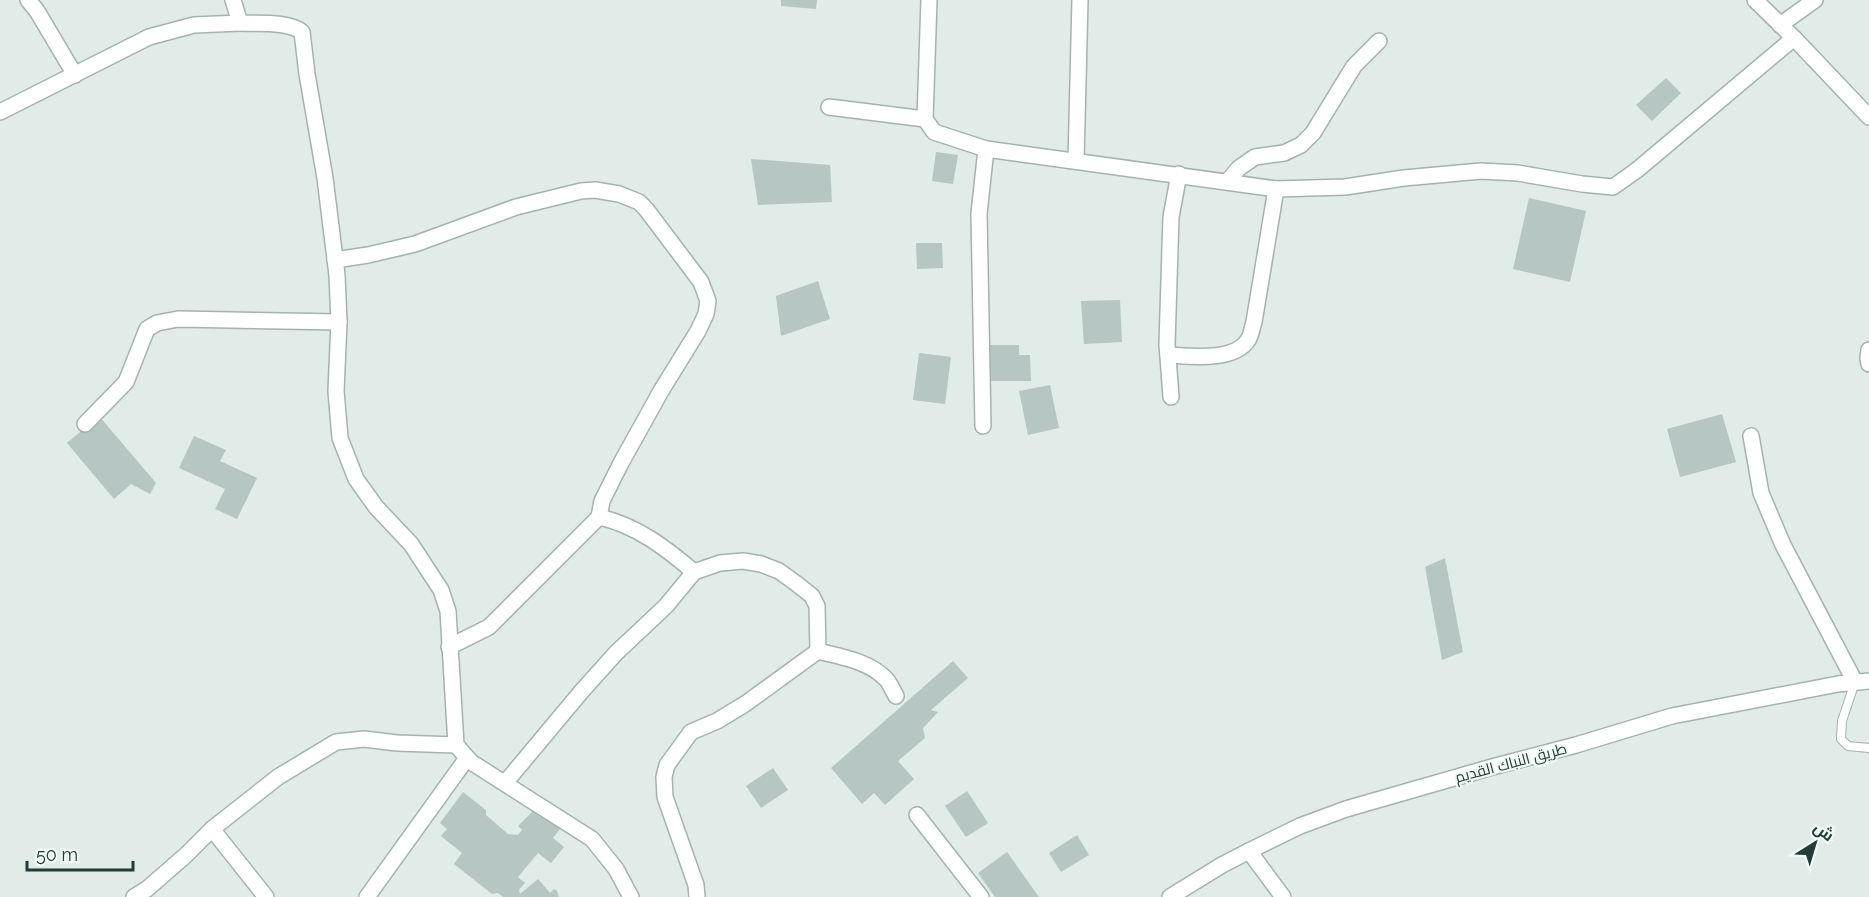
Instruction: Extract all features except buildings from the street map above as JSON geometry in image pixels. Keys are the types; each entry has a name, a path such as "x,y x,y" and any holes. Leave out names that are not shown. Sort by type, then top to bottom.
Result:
{"street":[{"path":"28,0 75,75"},
{"path":"233,0 240,23"},
{"path":"929,0 925,118 934,132 986,149 1276,189 1346,187 1404,178 1481,171 1613,187 1637,170 1794,38"},
{"path":"1076,161 1080,0"},
{"path":"1755,0 1869,117"},
{"path":"1780,25 1815,0"},
{"path":"0,111 148,37 194,25 240,23 289,26 297,28 302,33 306,74 325,178 335,260 339,322 336,392 340,438 347,460 356,479 376,507 411,544 441,590 448,611 456,745 467,758 592,839 616,869 631,897"},
{"path":"1227,182 1239,168 1255,157 1284,153 1302,145 1313,133 1354,66 1379,41"},
{"path":"830,107 925,118"},
{"path":"983,426 979,213 986,149"},
{"path":"1171,397 1167,355 1171,217 1179,174"},
{"path":"1167,355 1221,356 1238,349 1248,341 1254,322 1276,189"},
{"path":"335,260 415,244 516,207 581,191 595,190 619,194 639,202 701,282 708,301 706,314 698,331 621,463 602,501 599,517 489,627 449,647"},
{"path":"85,424 126,382 147,329 157,323 178,319 339,322"},
{"path":"1869,350 1869,364"},
{"path":"1751,436 1761,493 1783,545 1862,682"},
{"path":"599,517 622,524 664,547 694,572"},
{"path":"505,783 580,692 616,653 666,606 694,572 720,563 743,561 761,564 778,571 812,596 817,606 818,651"},
{"path":"697,897 696,885 665,796 664,777 667,765 691,732 717,722 818,651 856,660 865,665 887,679 896,696"},
{"name":"طريق النباك القديم","path":"1170,897 1222,865 1300,826 1346,809 1576,746 1672,716 1838,684 1862,682"},
{"path":"134,897 147,889 186,855 212,829 278,777 336,742 364,739 397,743 456,745"},
{"path":"371,896 467,758"},
{"path":"917,815 981,897"},
{"path":"212,829 266,897"},
{"path":"1250,851 1283,897"}],"lane":[{"path":"1862,682 1842,722 1841,739 1848,746 1869,747"}]}
